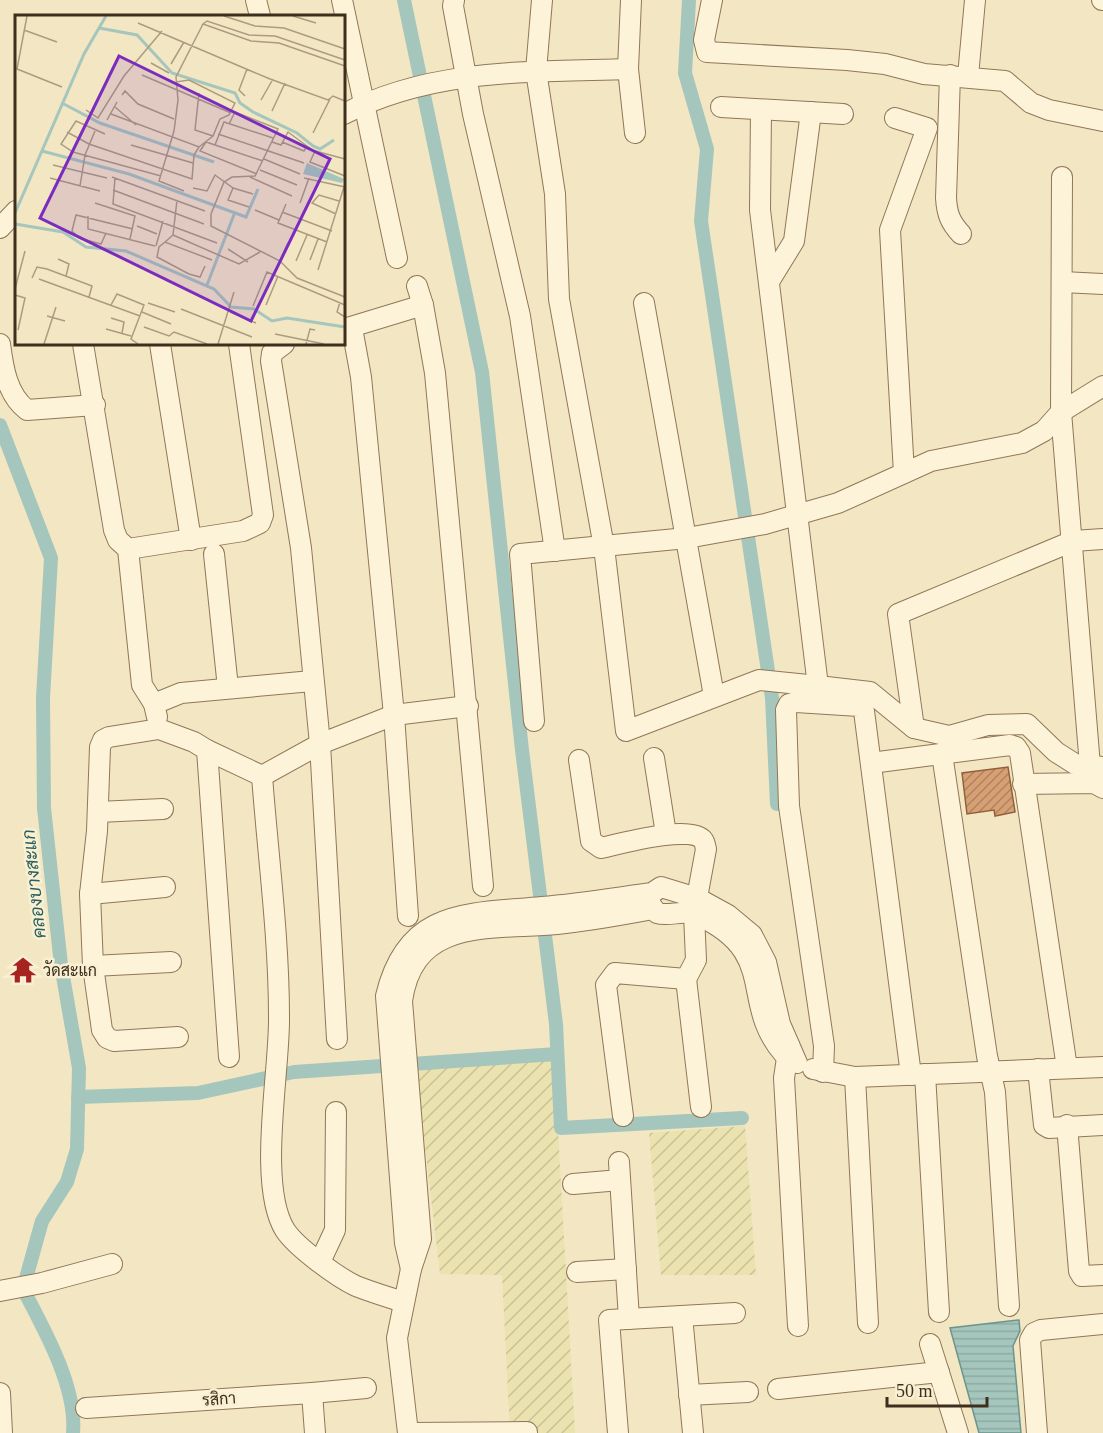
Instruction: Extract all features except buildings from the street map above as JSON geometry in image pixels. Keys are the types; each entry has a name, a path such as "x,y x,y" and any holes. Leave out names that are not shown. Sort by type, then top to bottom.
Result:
{"street":[{"path":"256,0 260,15"},
{"path":"342,0 397,258"},
{"path":"454,0 466,76 520,316 555,551"},
{"path":"542,0 537,71 555,194 559,299 604,547 626,731 759,680 870,692 914,728 949,736 988,725 1027,724 1075,764 1097,767 1061,412 1062,177"},
{"path":"631,0 628,69 635,133"},
{"path":"712,0 704,40 707,52 847,60 885,64 924,74 1005,81 1031,103 1048,110 1103,121"},
{"path":"961,234 952,224 947,213 946,198 959,76 975,0"},
{"path":"345,113 400,89 466,76 537,71 628,69"},
{"path":"721,107 843,114"},
{"path":"761,110 760,210 818,686"},
{"path":"770,280 794,242 811,112"},
{"path":"896,118 927,128 890,230 904,473"},
{"path":"0,228 15,212"},
{"path":"1062,282 1103,285"},
{"path":"417,286 423,305 435,373 468,706 483,886"},
{"path":"644,303 714,696"},
{"path":"408,916 394,715 360,377 348,329 423,305"},
{"path":"0,345 4,370 15,396 27,410 95,405"},
{"path":"83,345 114,530 118,540 128,549 142,685 154,704 159,729"},
{"path":"160,345 191,540"},
{"path":"128,549 253,528 263,515 240,345"},
{"path":"283,345 272,353 271,361 301,548 312,681 320,744 338,1039"},
{"path":"534,721 520,554 687,538 765,524 838,503 931,461 1022,443 1044,431 1061,412 1103,386"},
{"path":"914,728 898,614 1073,541 1103,539"},
{"path":"214,554 228,688"},
{"path":"154,704 181,693 312,681"},
{"path":"824,1072 824,1046 789,806 786,710 789,704 796,702 859,706 866,717 918,1074 939,1312"},
{"path":"262,776 320,744 394,715 468,706"},
{"path":"178,1037 114,1041 107,1038 102,1030 93,966 90,894 98,812 100,747 103,740 159,729 194,742 262,776"},
{"path":"871,763 1010,745 1016,747 1020,753 1067,1068"},
{"path":"207,750 229,1057"},
{"path":"942,754 995,1092 1009,1306"},
{"path":"654,758 666,834"},
{"path":"579,760 591,842 595,846 601,848 666,834 697,835 703,840 706,849 695,906 696,960 686,979 701,1107"},
{"path":"262,776 277,972 278,1054 273,1105 274,1185 279,1215 285,1230 320,1262 354,1285 403,1302"},
{"path":"1023,784 1094,783 1103,788"},
{"path":"98,812 163,809"},
{"path":"90,894 165,887"},
{"path":"659,905 666,887 695,906"},
{"path":"527,1432 408,1433 398,1338 403,1302 421,1239 397,1052 404,983 414,963 434,943 481,920 659,905 695,906 728,915 752,935 766,962 780,1024 791,1055 784,1078 798,1326"},
{"path":"93,966 171,962"},
{"path":"624,1116 607,991 609,978 615,973 629,973 686,979"},
{"path":"791,1055 824,1072 855,1077 1103,1067"},
{"path":"1038,1069 1044,1125 1049,1128 1067,1125 1103,1125"},
{"path":"855,1077 868,1323"},
{"path":"320,1262 335,1230 336,1112"},
{"path":"1067,1125 1079,1271 1082,1276 1103,1275"},
{"path":"573,1184 620,1171 628,1319"},
{"path":"8,1290 112,1264"},
{"path":"578,1272 626,1269"},
{"path":"618,1433 609,1320 735,1313"},
{"path":"682,1316 693,1433"},
{"path":"1037,1433 1030,1340 1034,1333 1041,1330 1103,1324"},
{"path":"930,1344 958,1433"},
{"path":"778,1389 939,1372"},
{"name":"รสิกา","path":"86,1408 366,1388"},
{"path":"689,1395 748,1392"},
{"path":"0,1393 2,1433"},
{"path":"312,1393 315,1433"}],"shaded area":[{"path":"554,1060 575,1433 510,1433 502,1275 440,1274 416,1070"},
{"path":"745,1126 756,1275 661,1275 649,1133"}],"water":[{"path":"1019,1320 1020,1331 1013,1346 1021,1433 979,1433 950,1328"}],"waterway":[{"path":"404,0 482,372 522,750 556,1024 561,1128 742,1118"},
{"path":"689,0 685,73 707,149 701,221 772,698 777,804"},
{"name":"คลองบางสะแก","path":"0,425 51,558 43,698 44,808 61,965 79,1068 77,1149 67,1182 42,1221 23,1289 49,1340 64,1378 73,1415 73,1433"},
{"path":"78,1097 198,1093 294,1072 557,1054"}],"place":[{"name":"วัดสะแก","path":"23,970"}]}
